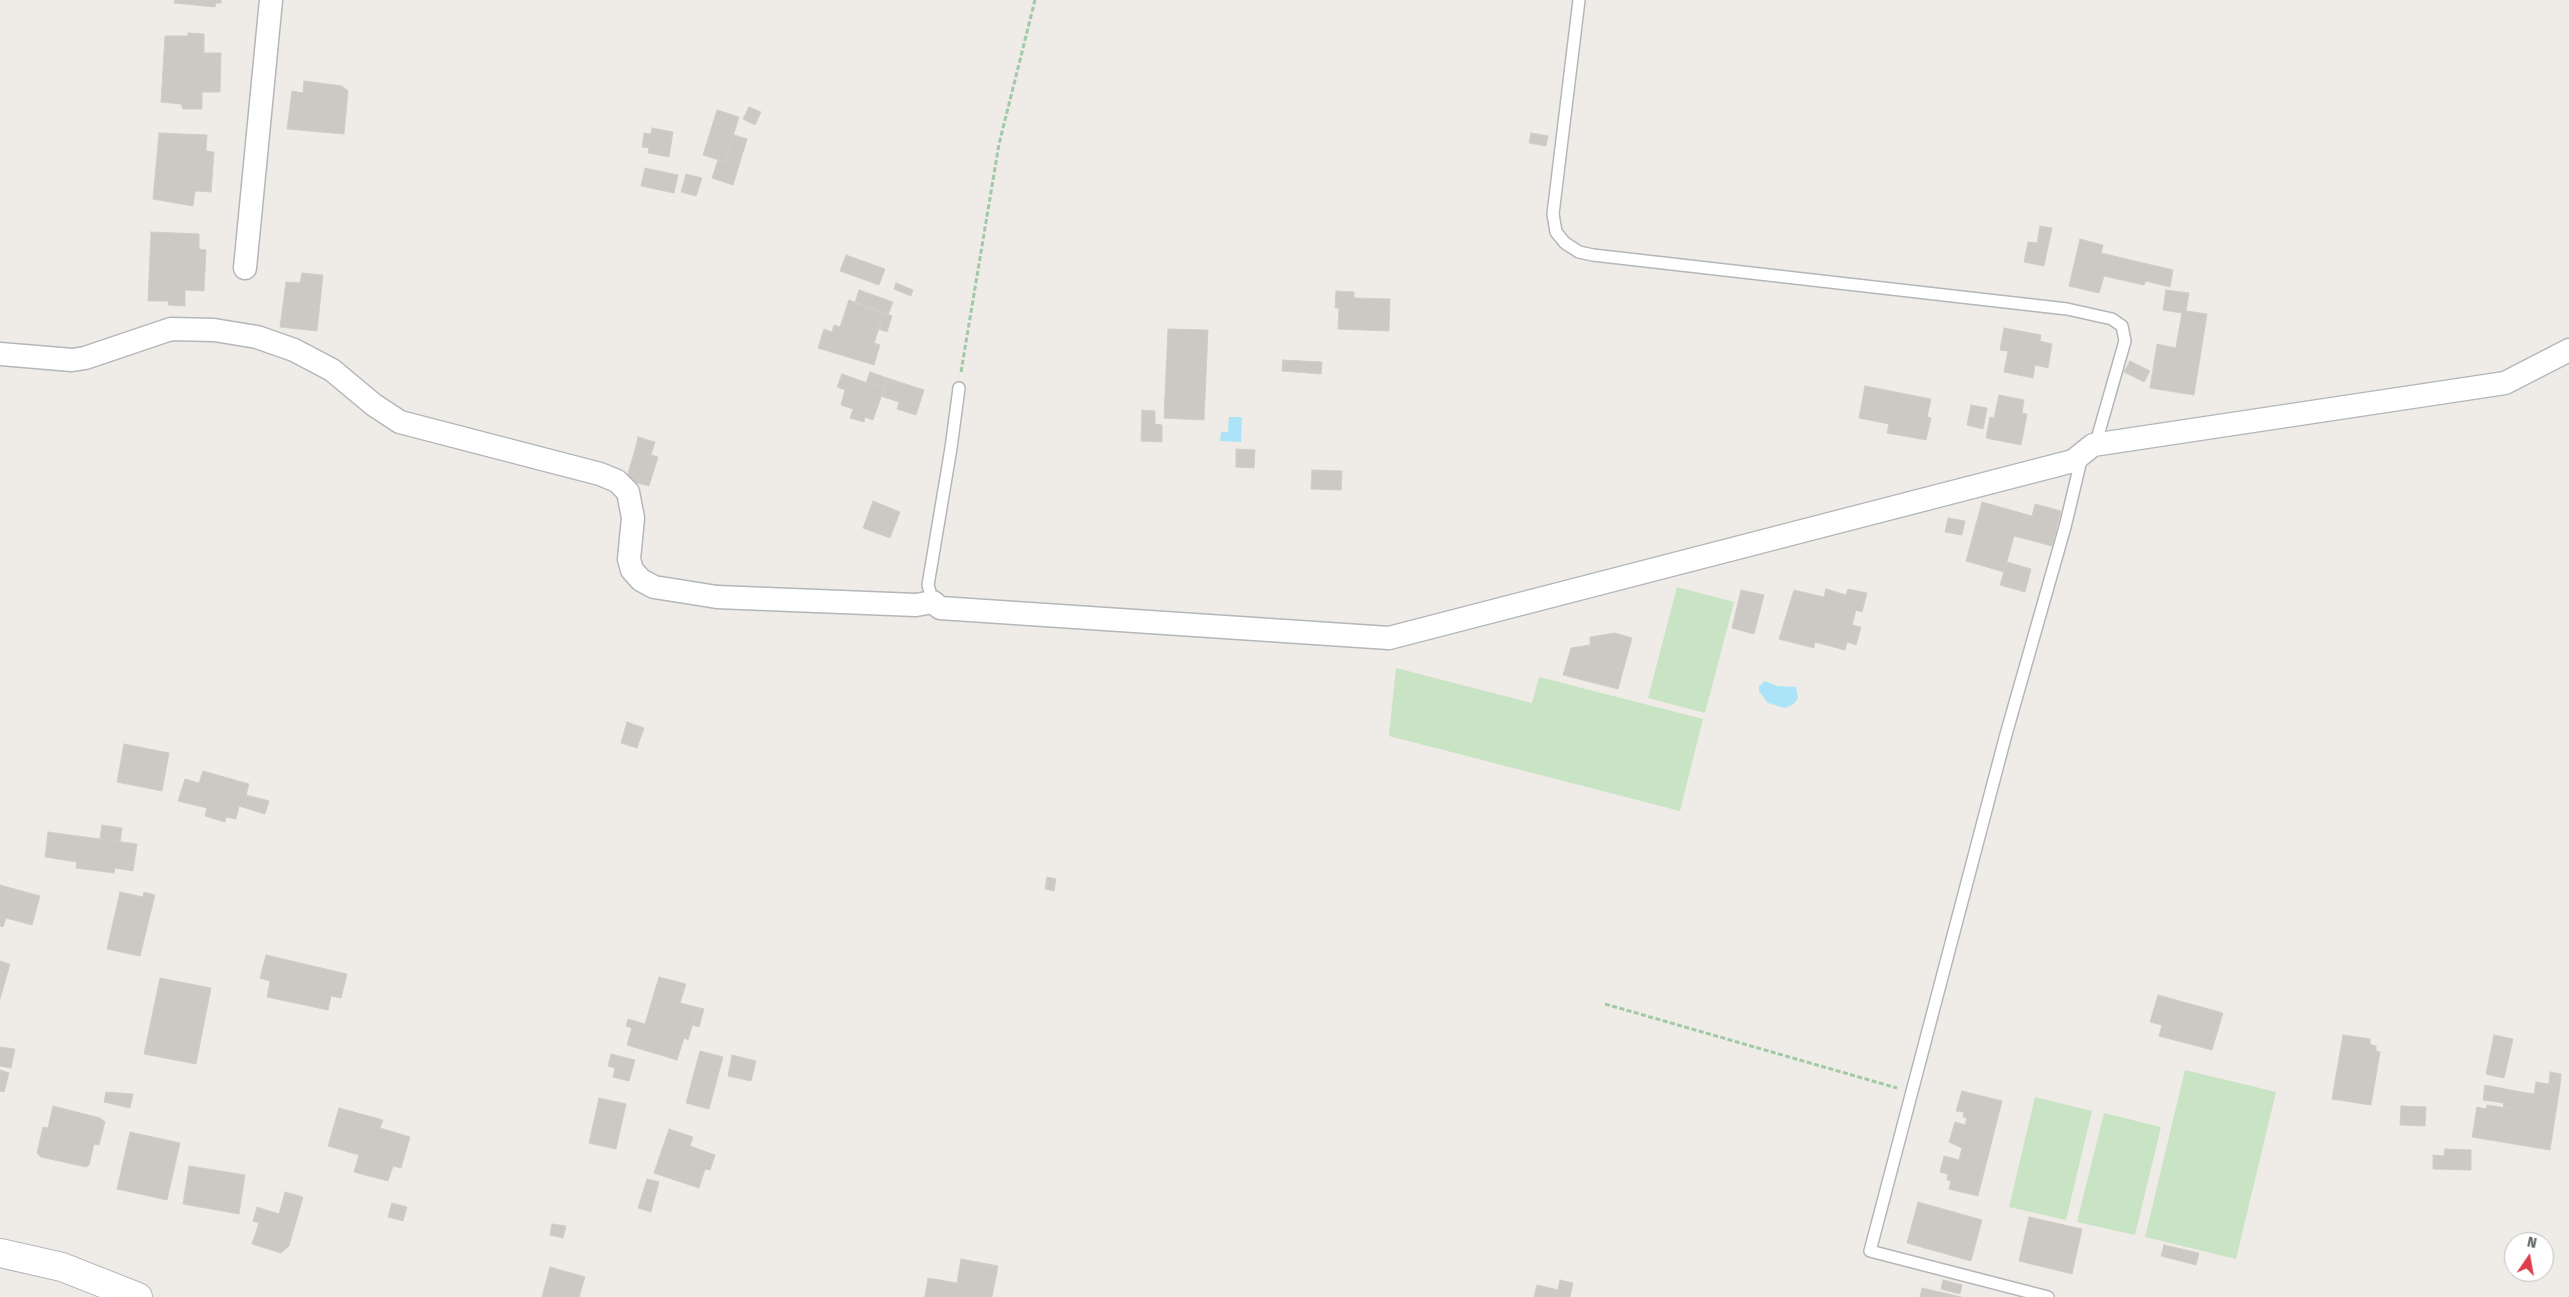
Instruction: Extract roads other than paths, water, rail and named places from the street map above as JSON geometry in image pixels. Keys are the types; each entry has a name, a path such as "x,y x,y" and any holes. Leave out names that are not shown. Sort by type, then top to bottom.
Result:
{"street":[{"path":"245,268 271,0"},
{"path":"0,354 72,360 85,358 172,329 214,330 257,337 294,350 332,370 400,422 600,474 617,481 628,492 634,518 629,559 632,570 641,580 654,587 717,597 916,605 933,602 940,608 1389,638 2073,461 2088,449 2505,383 2569,350"},
{"path":"0,1253 62,1267 113,1292 138,1297"}],"lane":[{"path":"1579,0 1553,214 1556,232 1565,243 1579,252 2067,309 2112,319 2122,326 2125,341 2097,439 2088,449 2005,738 1870,1251 2048,1297"},
{"path":"933,602 928,585 959,388"}],"water":[{"path":"1229,417 1242,417 1241,442 1220,441 1221,432 1228,432"},
{"path":"1765,681 1777,686 1796,687 1798,698 1794,704 1785,708 1768,703 1759,691 1759,686"}]}
